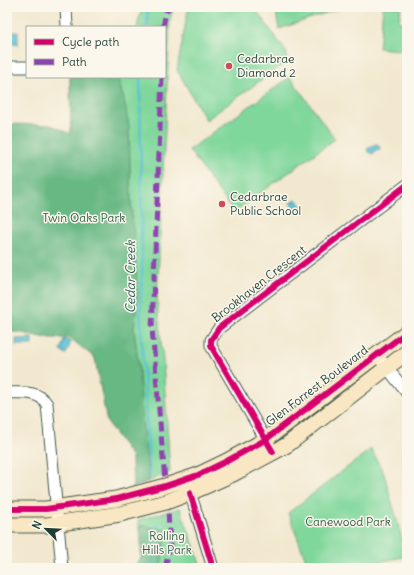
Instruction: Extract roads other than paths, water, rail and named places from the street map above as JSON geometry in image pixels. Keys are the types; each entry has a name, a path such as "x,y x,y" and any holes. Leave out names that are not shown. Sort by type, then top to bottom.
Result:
{"street":[{"path":"66,7 67,26"},
{"path":"7,67 26,67"},
{"name":"Brookhaven Crescent","path":"273,452 211,346 211,340 220,328 407,185"},
{"name":"Glen Forrest Boulevard","path":"7,525 58,524 120,514 166,502 187,487 198,475 265,440 407,332"},
{"name":"Glen Forrest Boulevard","path":"7,508 57,508 187,487 233,474 287,445 407,352"},
{"path":"377,354 407,393"},
{"path":"7,393 31,393 44,399 47,404 62,568"},
{"path":"187,487 213,568"}],"water":[{"path":"11,32 18,32 18,44 11,44"},
{"path":"376,144 379,145 380,149 375,151 373,154 367,151 368,148"},
{"path":"296,199 304,210 298,214 290,203"},
{"path":"32,338 32,345 16,345 16,339"},
{"path":"64,339 71,342 66,354 60,351"}],"waterway":[{"name":"Cedar Creek","path":"147,26 148,7"},
{"name":"Cedar Creek","path":"142,78 140,81 142,274 140,312 150,477"},
{"name":"Cedar Creek","path":"155,568 158,525"}],"place":[{"name":"Cedarbrae Diamond 2","path":"229,66"},
{"name":"Cedarbrae Public School","path":"222,204"}],"park label":[{"name":"Twin Oaks Park","path":"84,218"},
{"name":"Canewood Park","path":"348,522"},
{"name":"Rolling Hills Park","path":"167,543"}]}
